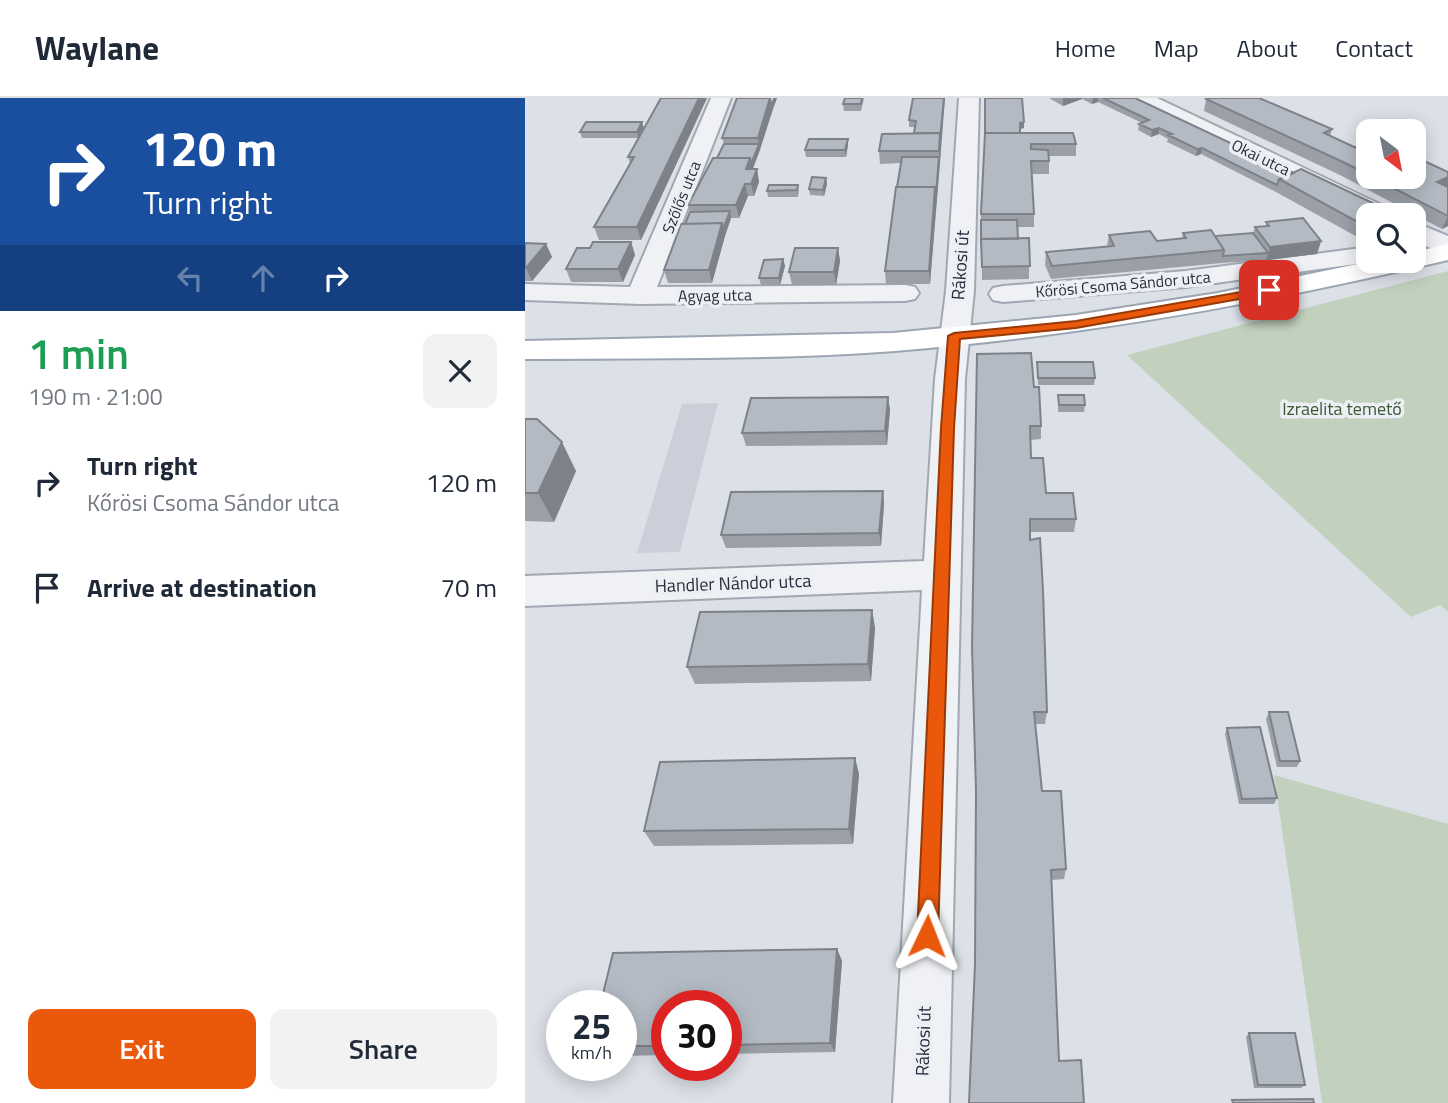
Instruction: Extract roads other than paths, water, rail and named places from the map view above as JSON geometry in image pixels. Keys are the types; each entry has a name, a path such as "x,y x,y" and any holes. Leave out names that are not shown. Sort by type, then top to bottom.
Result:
{"main road":[{"name":"Kőrösi Csoma Sándor utca","path":"1426,255 1444,248"},
{"name":"Kőrösi Csoma Sándor utca","path":"525,350 893,342 1076,324 1218,301 1356,272"}],"street":[{"name":"Szőlős utca","path":"640,296 721,98"},
{"name":"Rákosi út","path":"921,1103 941,575 954,336 960,291 969,98"},
{"name":"Okai utca","path":"1140,98 1358,203"},
{"path":"1426,237 1444,248"},
{"path":"1426,247 1444,248"},
{"name":"Kőrösi Csoma Sándor utca","path":"1003,294 1100,288 1277,269 1356,256"},
{"name":"Agyag utca","path":"525,292 640,296 905,293"},
{"name":"Handler Nándor utca","path":"525,591 941,575"}],"park label":[{"name":"Izraelita temető","path":"1342,408"}]}
